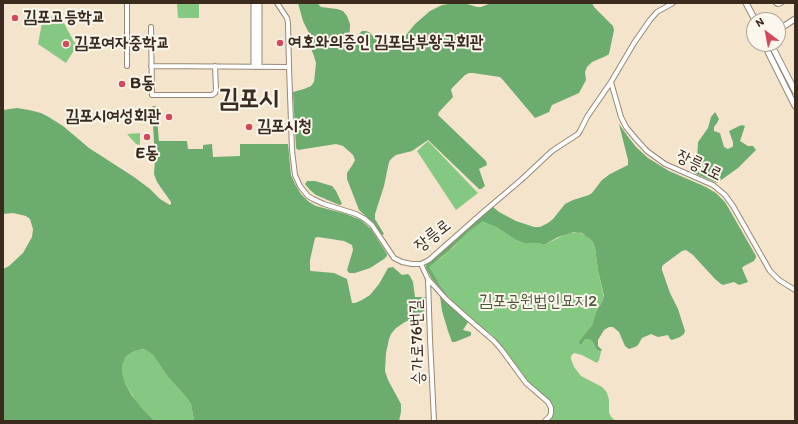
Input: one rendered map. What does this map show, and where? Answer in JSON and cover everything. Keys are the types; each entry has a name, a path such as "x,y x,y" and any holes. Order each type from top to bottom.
{"street":[{"path":"128,3 128,66"},
{"path":"254,3 257,66"},
{"path":"257,66 259,3"},
{"name":"장릉로","path":"277,3 287,18 288,23 293,159 295,175 300,186 308,196 313,199 356,214 365,219 374,229 391,254 397,260 407,264 421,264 429,260 552,151 578,134 634,43 650,20 657,12 673,3"},
{"path":"746,3 751,12"},
{"path":"776,3 781,3"},
{"path":"786,26 795,20"},
{"path":"151,27 152,95 212,95 216,90 216,66"},
{"path":"768,52 795,106"},
{"path":"775,52 795,91"},
{"path":"151,66 289,67"},
{"name":"장릉1로","path":"611,82 621,117 626,127 636,139 647,151 665,164 713,185 725,195 733,206 770,271 778,280 795,290"},
{"name":"승가로76번길","path":"421,264 428,279 434,421"},
{"path":"428,279 465,316 494,341 526,383 548,402 551,408 551,413 545,421"}],"green space":[{"path":"177,3 199,3 199,18 178,18"},
{"path":"298,3 318,3 321,7 343,11 350,24 350,41 355,45 358,35 362,31 369,32 377,40 388,41 402,37 406,35 415,24 430,11 442,5 455,3 464,3 481,7 491,3 592,3 594,7 613,26 614,30 609,54 592,62 587,67 585,72 586,80 579,93 552,105 549,112 535,118 500,77 473,73 465,75 452,88 451,90 453,97 438,115 486,161 487,165 479,169 485,186 479,189 428,140 412,151 396,155 389,162 384,186 375,214 375,219 384,234 382,235 372,222 359,210 347,179 347,173 355,160 353,155 343,146 336,144 298,150 296,148 293,92 311,86 314,82 316,63 308,41 310,35 303,21"},
{"path":"44,13 64,23 74,42 78,44 66,63 38,44"},
{"path":"153,106 156,107 159,141 187,141 188,149 203,149 203,145 212,144 213,157 240,156 240,144 288,144 291,175 301,194 309,202 316,206 346,214 361,220 371,229 387,254 384,259 370,268 355,273 349,273 347,270 353,250 352,245 344,241 318,237 315,238 310,260 310,270 334,273 347,279 352,303 362,300 370,295 379,284 388,268 393,267 402,275 408,274 410,276 413,282 415,297 426,297 427,304 421,314 396,328 389,339 386,353 385,371 388,380 401,404 399,421 194,421 191,404 187,398 168,377 153,355 142,349 135,351 125,358 122,365 122,372 125,383 132,396 155,421 3,421 3,269 9,266 23,253 32,237 33,229 30,219 26,216 13,213 3,214 3,110 17,108 41,113 47,116 63,126 89,148 134,177 160,199 170,205 171,202 157,182 154,174 155,160"},
{"path":"715,112 719,119 714,127 714,131 720,133 724,147 728,149 733,146 729,131 742,125 745,126 740,141 748,146 753,146 756,150 738,168 717,183 694,173 698,142 708,128 711,117"},
{"path":"619,124 636,147 648,158 669,171 706,187 716,193 725,202 756,256 754,261 742,268 748,282 739,285 734,282 723,285 715,279 693,255 686,250 682,251 663,265 662,270 670,293 678,309 685,331 684,334 672,340 668,335 658,337 651,334 642,338 638,345 629,349 625,346 619,332 613,327 609,327 604,330 598,340 598,346 602,350 600,352 589,339 585,339 582,344 579,343 592,325 596,312 604,296 593,242 582,233 574,232 558,237 544,245 539,243 524,243 483,221 468,232 449,251 429,267 452,301 432,279 426,268 426,264 493,207 516,221 534,227 540,227 553,219 565,204 592,193 602,180 628,165"},
{"path":"140,133 140,145 136,144 127,134"},
{"path":"428,141 478,193 456,210 417,151"},
{"path":"307,181 315,181 332,186 342,204 337,204 316,195 305,184"},
{"name":"김포공원법인묘지2","path":"482,221 485,221 516,240 524,243 539,243 544,245 564,235 578,232 587,236 593,242 604,298 596,312 592,325 580,340 582,344 585,339 589,339 592,341 597,350 601,352 597,363 582,355 574,353 571,356 571,359 574,367 581,376 605,390 609,400 609,413 616,421 548,421 553,413 553,406 550,401 526,380 492,335 470,318 452,301 433,275 429,266 454,247 464,235"},
{"path":"440,296 467,320 468,322 463,330 471,332 470,336 452,342 442,311"},
{"path":"139,349 146,350 153,355 168,377 187,398 191,404 194,421 155,421 136,402 125,383 121,369 125,358"}],"place":[{"name":"김포고등학교","path":"15,18"},
{"name":"여호와의증인 김포남부왕국회관","path":"280,43"},
{"name":"김포여자중학교","path":"66,44"},
{"name":"B동","path":"122,84"},
{"name":"김포시여성회관","path":"169,117"},
{"name":"김포시청","path":"249,127"},
{"name":"E동","path":"147,137"}],"district":[{"name":"김포시","path":"249,100"}]}
